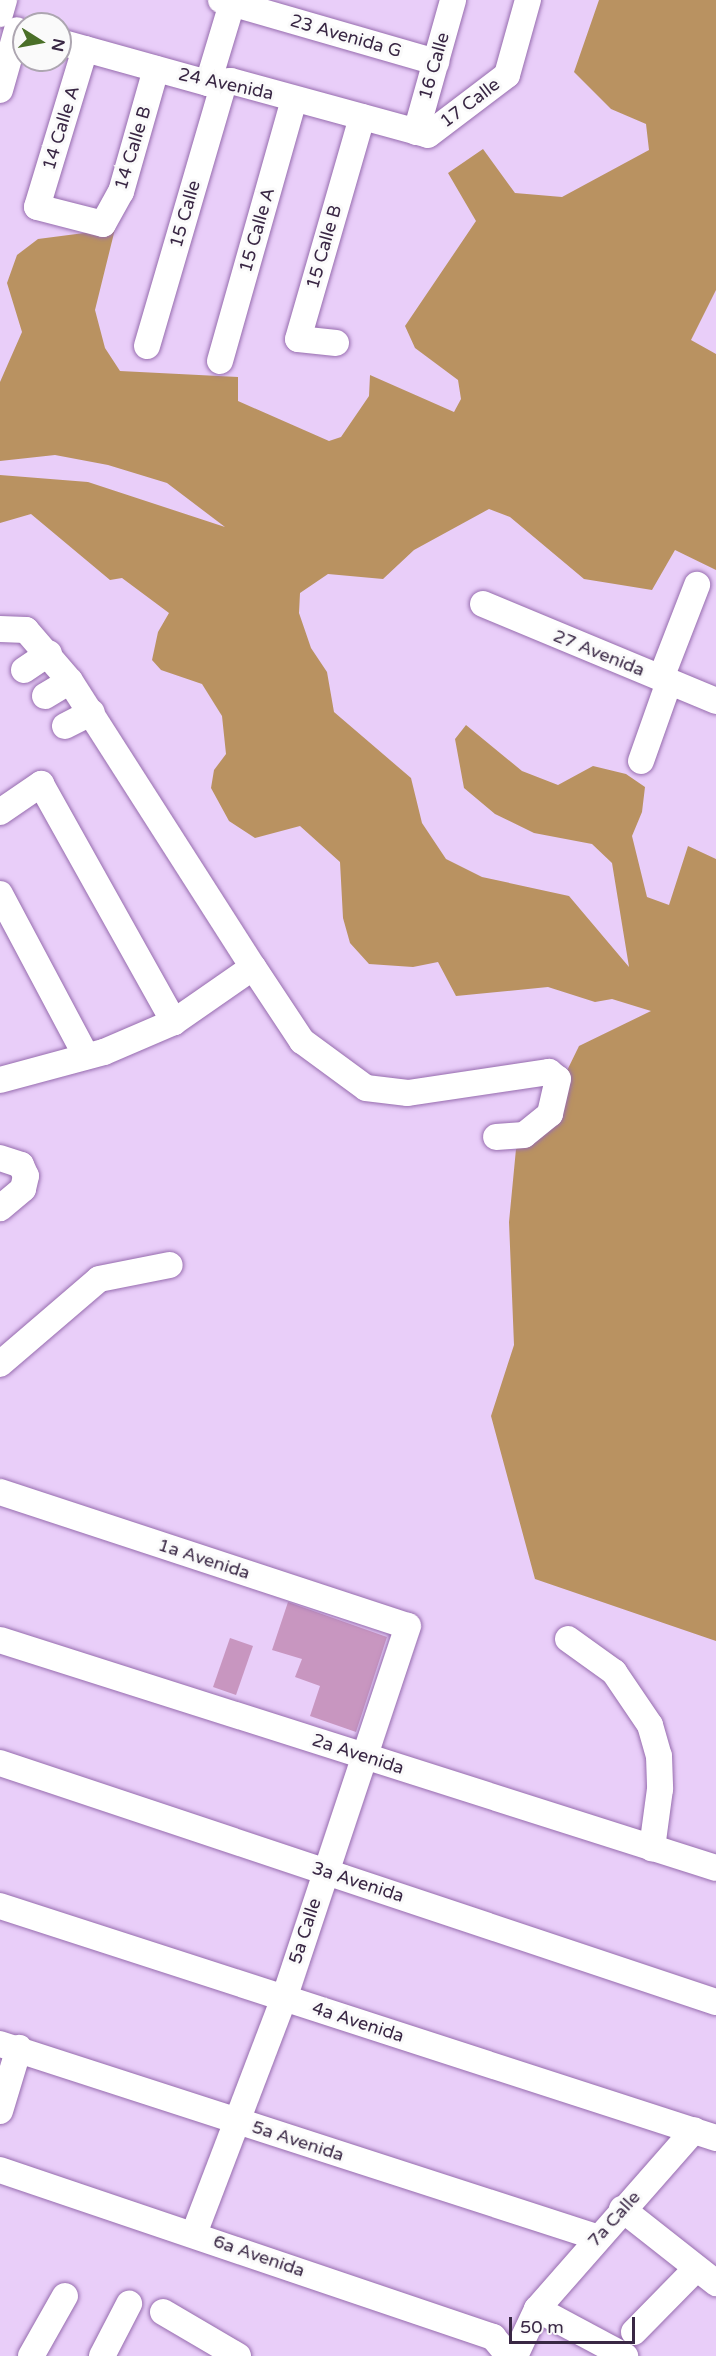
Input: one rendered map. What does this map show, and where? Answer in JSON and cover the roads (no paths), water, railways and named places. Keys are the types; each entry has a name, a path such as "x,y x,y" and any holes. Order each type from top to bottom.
{"street":[{"path":"0,90 10,25 4,0"},
{"name":"16 Calle","path":"422,133 436,62 453,0"},
{"name":"17 Calle","path":"422,133 507,75 528,0"},
{"name":"23 Avenida G","path":"229,1 436,62"},
{"name":"15 Calle","path":"147,345 216,82 229,1"},
{"name":"24 Avenida","path":"72,45 156,69 294,99 422,133"},
{"name":"14 Calle A","path":"85,49 37,207 103,224"},
{"name":"14 Calle B","path":"103,224 121,192 156,69"},
{"name":"15 Calle A","path":"220,361 294,99"},
{"name":"15 Calle B","path":"336,343 298,339 362,117"},
{"path":"641,761 697,585"},
{"name":"27 Avenida","path":"483,604 716,701"},
{"path":"0,630 26,630 50,653 92,712 302,1041 366,1088 408,1093 549,1072 558,1079 550,1114 524,1135 496,1137"},
{"path":"24,670 50,653"},
{"path":"45,696 70,681"},
{"path":"65,726 92,712"},
{"path":"0,812 41,784 174,1022"},
{"path":"0,894 85,1054"},
{"path":"0,1080 85,1054 104,1052 174,1022 253,967"},
{"path":"0,1158 21,1165 26,1176 23,1189 0,1208"},
{"path":"0,1364 99,1279 170,1265"},
{"name":"1a Avenida","path":"0,1492 408,1626"},
{"name":"5a Calle","path":"194,2234 284,1998 324,1870 366,1756 408,1626"},
{"path":"568,1639 614,1672 650,1725 659,1756 660,1789 652,1848"},
{"name":"2a Avenida","path":"0,1640 716,1868"},
{"name":"3a Avenida","path":"0,1763 716,2002"},
{"name":"4a Avenida","path":"0,1906 705,2134"},
{"path":"0,2111 10,2046"},
{"name":"5a Avenida","path":"10,2046 596,2237"},
{"name":"7a Calle","path":"501,2347 537,2309 622,2209 705,2134"},
{"name":"6a Avenida","path":"0,2170 194,2234 501,2347"},
{"path":"622,2209 705,2276 634,2332"},
{"path":"31,2356 65,2296"},
{"path":"102,2356 129,2304"},
{"path":"537,2309 625,2356"},
{"name":"7a Calle","path":"515,2356 537,2309"},
{"path":"163,2312 238,2356"}]}
